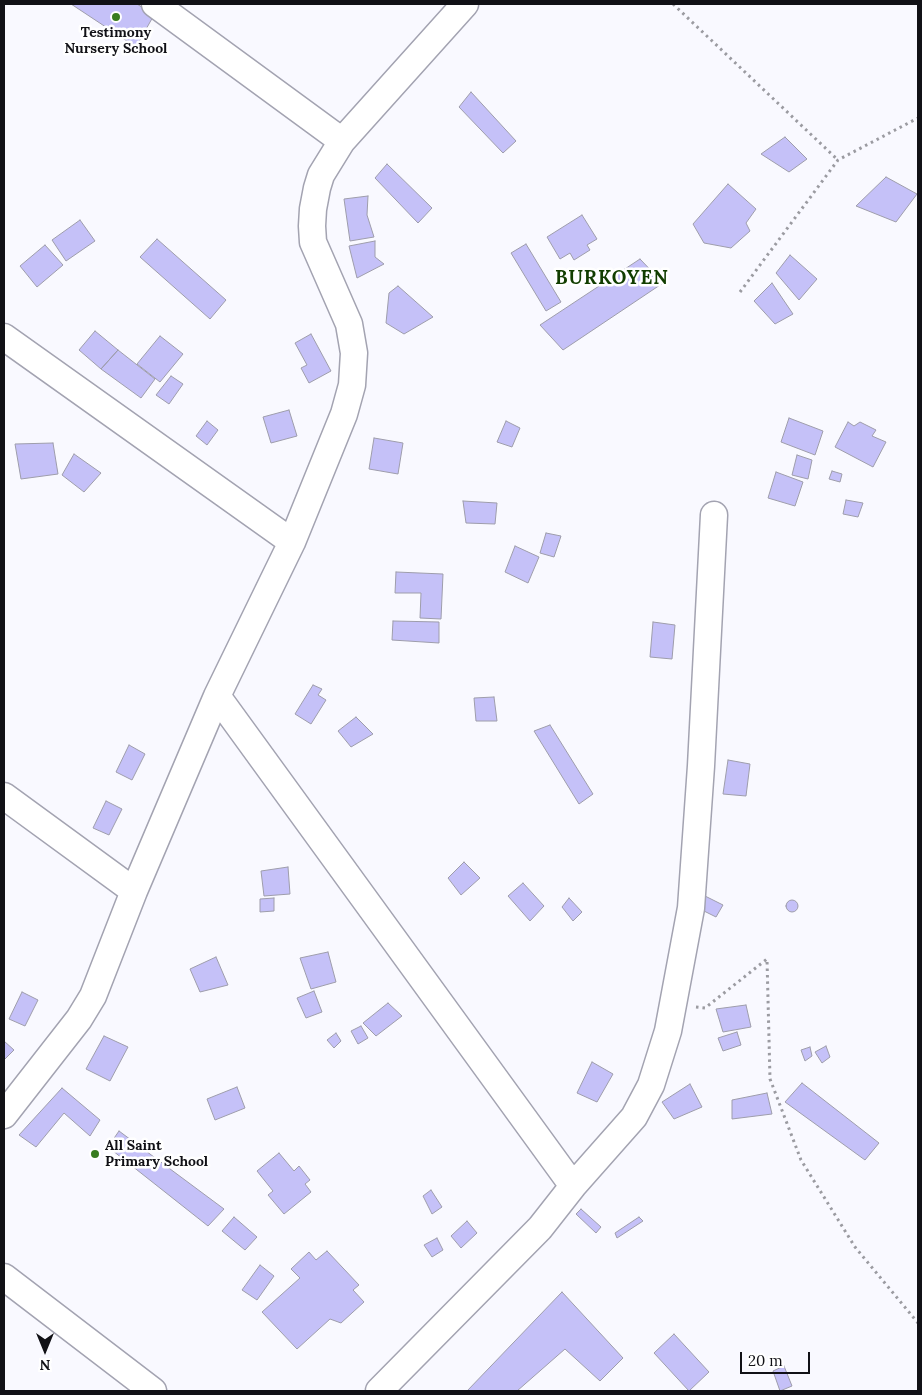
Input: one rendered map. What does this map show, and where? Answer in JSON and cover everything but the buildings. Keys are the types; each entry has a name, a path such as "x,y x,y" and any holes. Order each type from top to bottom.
{"street":[{"path":"155,4 342,141"},
{"path":"4,1115 79,1019 93,996 134,892 217,696 292,542 344,414 352,385 354,353 349,324 313,242 313,209 321,175 342,141 465,4"},
{"path":"4,337 292,542"},
{"path":"379,1391 523,1246 634,1117 651,1084 668,1031 691,908 714,515"},
{"path":"217,696 573,1186"},
{"path":"4,796 134,892"},
{"path":"4,1277 153,1391"}],"path":[{"path":"673,4 838,160"},
{"path":"740,292 838,160 918,118"},
{"path":"673,1007 706,1008 767,958 770,1079 801,1160 855,1247 918,1323"}],"place":[{"name":"Testimony Nursery School","path":"116,17"},
{"name":"All Saint Primary School","path":"95,1154"}],"district":[{"name":"BURKOYEN","path":"612,279"}]}
